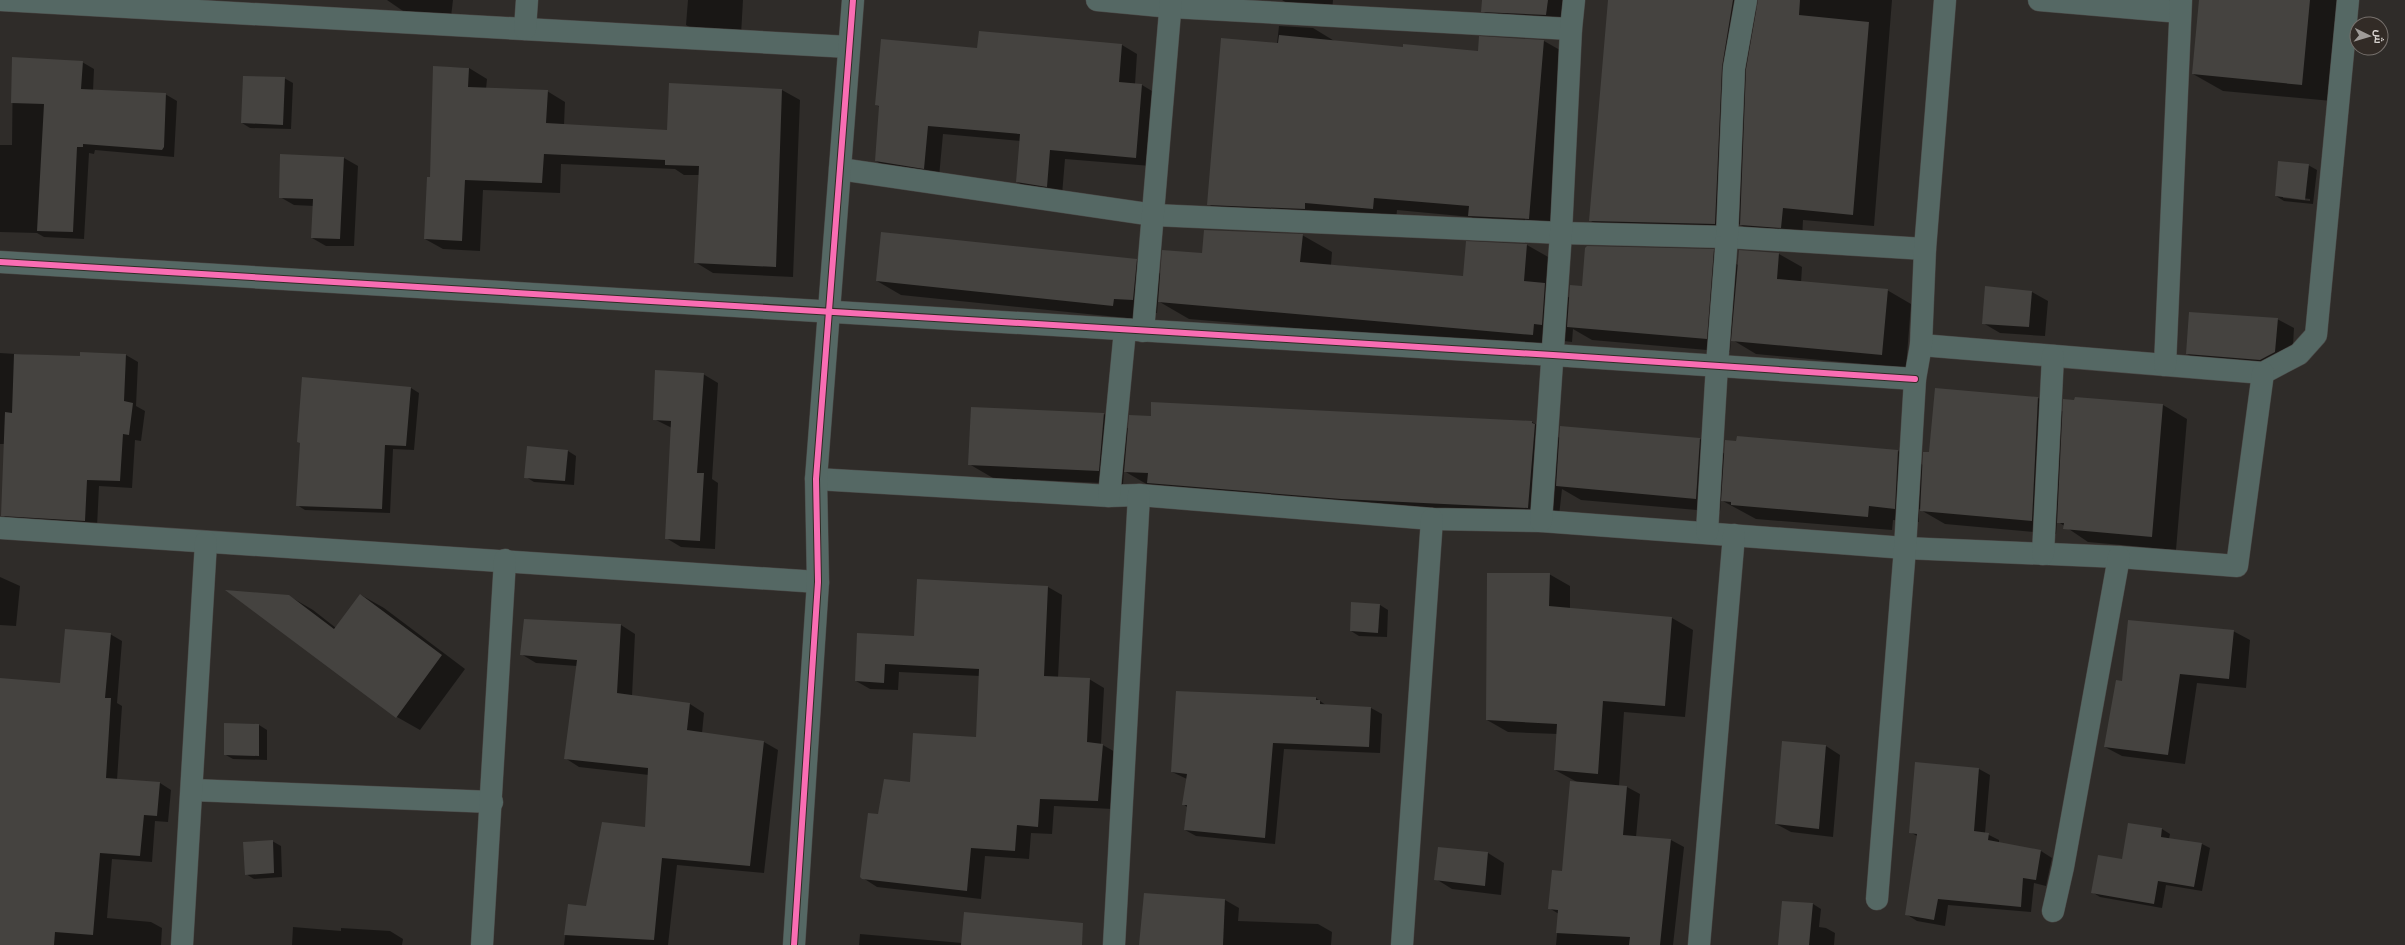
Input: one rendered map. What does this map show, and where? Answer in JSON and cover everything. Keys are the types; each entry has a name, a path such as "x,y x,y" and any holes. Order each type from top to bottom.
{"street":[{"path":"0,0 242,7 525,29 849,47"},
{"path":"525,29 527,0"},
{"path":"794,945 818,582 816,479 853,0"},
{"path":"1097,0 1571,29"},
{"path":"1541,521 1561,233 1571,29 1574,0"},
{"path":"1707,532 1717,365 1727,237 1734,68 1746,0"},
{"path":"1877,899 1905,548 1915,379 1922,345 1925,249 1945,0"},
{"path":"2039,0 2180,6 2165,365"},
{"path":"1922,345 2263,373 2298,354 2316,335 2348,0"},
{"path":"1109,496 1134,331 1154,215 1171,4"},
{"path":"840,169 1154,215 1561,233 1727,237 1925,249"},
{"path":"0,262 1717,365 1915,379"},
{"path":"2043,554 2053,356"},
{"path":"816,479 1109,496 1139,495 1432,519 1541,521 1707,532 1905,548 2118,557 2237,566 2263,373"},
{"path":"1114,945 1139,495"},
{"path":"1402,945 1432,519"},
{"path":"0,528 505,560 818,582"},
{"path":"1699,945 1734,535"},
{"path":"182,945 206,542"},
{"path":"2053,911 2064,866 2118,557"},
{"path":"482,945 492,802 505,560"},
{"path":"192,790 492,802"}],"building":[{"path":"1482,0 1548,0 1546,15 1481,12"},
{"path":"1608,0 1733,0 1722,67 1715,224 1589,221"},
{"path":"1758,0 1800,0 1799,15 1869,22 1853,215 1783,208 1781,228 1740,225 1746,69"},
{"path":"2199,0 2310,0 2302,85 2192,74"},
{"path":"979,31 1122,44 1119,82 1142,84 1136,158 1050,150 1047,187 1016,182 1020,134 928,126 924,169 875,161 879,106 875,105 881,39 977,48"},
{"path":"1279,35 1403,47 1403,44 1478,51 1479,36 1544,40 1529,219 1468,216 1469,206 1374,198 1373,209 1305,203 1305,209 1207,205 1221,38 1278,43"},
{"path":"12,57 83,61 81,89 166,93 164,147 162,150 83,144 83,147 77,147 73,232 37,231 44,104 11,103"},
{"path":"433,66 469,68 468,87 548,90 546,123 667,130 669,83 782,89 776,267 694,263 699,166 665,165 665,160 544,154 542,183 465,180 462,241 424,239 427,177 430,177"},
{"path":"243,76 285,77 283,125 241,123"},
{"path":"280,154 344,157 340,239 311,238 313,199 279,198"},
{"path":"2278,161 2309,164 2305,200 2275,196"},
{"path":"1204,230 1303,234 1300,262 1463,276 1466,241 1527,244 1524,281 1545,283 1542,325 1534,324 1533,335 1158,302 1162,250 1202,253"},
{"path":"881,232 1137,259 1133,300 1114,299 1113,306 876,281"},
{"path":"1587,246 1714,249 1707,339 1567,327 1570,285 1582,286 1585,248"},
{"path":"1739,250 1779,253 1777,279 1888,289 1882,355 1731,341"},
{"path":"1985,286 2032,291 2029,327 1982,324"},
{"path":"2189,312 2278,318 2275,352 2260,360 2186,354"},
{"path":"80,352 126,354 124,401 133,403 129,435 123,434 120,481 87,480 85,521 1,516 5,412 12,413 14,354 80,356"},
{"path":"655,370 704,373 697,473 704,473 700,541 665,539 671,421 653,420"},
{"path":"302,377 411,387 406,446 385,445 382,509 296,506 300,443 297,442"},
{"path":"1935,388 2038,397 2032,521 1920,511 1923,452 1929,452"},
{"path":"2075,397 2163,404 2152,537 2063,529 2064,523 2057,523 2063,399 2074,400"},
{"path":"1151,402 1532,421 1532,423 1535,424 1528,508 1341,499 1147,483 1148,473 1124,472 1129,415 1151,416"},
{"path":"971,407 1104,413 1099,471 968,465"},
{"path":"1560,426 1700,438 1696,499 1556,486"},
{"path":"1737,436 1898,450 1895,509 1869,506 1868,517 1731,505 1731,502 1721,501 1725,440 1736,441"},
{"path":"527,446 568,450 565,481 524,478"},
{"path":"1487,573 1550,573 1549,606 1672,617 1665,706 1603,701 1598,774 1554,770 1557,724 1486,720"},
{"path":"917,579 1048,586 1044,676 1090,678 1087,742 1103,744 1098,801 1040,799 1038,827 1017,825 1015,851 971,848 967,891 862,879 860,877 868,813 878,814 884,779 910,782 913,733 976,737 979,669 885,664 884,683 855,681 857,633 914,636"},
{"path":"225,590 289,595 334,629 360,594 442,655 396,718"},
{"path":"1351,602 1380,604 1378,633 1350,631"},
{"path":"524,619 621,624 617,693 690,703 687,730 764,741 750,866 662,858 654,940 564,935 568,904 586,906 602,822 645,827 648,768 564,759 577,660 520,655"},
{"path":"2128,620 2234,630 2229,679 2180,674 2168,755 2104,747 2116,680 2122,681"},
{"path":"65,629 111,633 105,698 111,698 106,778 160,782 157,816 144,815 140,856 100,853 93,935 55,932 54,945 0,945 0,678 60,683"},
{"path":"1176,691 1316,697 1316,700 1320,700 1320,704 1371,707 1369,747 1273,743 1265,838 1184,830 1187,805 1182,805 1187,774 1171,772"},
{"path":"224,723 259,724 259,756 224,755"},
{"path":"1782,741 1826,745 1819,829 1775,824"},
{"path":"1915,762 1979,768 1974,831 1989,833 1988,840 2041,850 2036,880 2023,878 2021,907 1938,899 1934,920 1905,915 1917,834 1909,833"},
{"path":"1570,781 1627,786 1623,835 1671,839 1660,945 1629,945 1630,937 1556,933 1558,910 1548,909 1552,870 1562,871"},
{"path":"2128,823 2162,828 2161,837 2202,843 2194,887 2158,881 2154,904 2091,893 2098,855 2122,859"},
{"path":"273,840 274,873 245,875 243,842"},
{"path":"1438,847 1488,852 1485,886 1434,880"},
{"path":"1144,893 1225,899 1223,945 1139,945"},
{"path":"1782,901 1813,903 1809,945 1778,945"},
{"path":"964,912 1083,923 1082,945 961,945"}],"cycle path":[{"path":"794,945 818,582 816,479 853,0"},
{"path":"0,262 1553,355 1915,379"}]}
